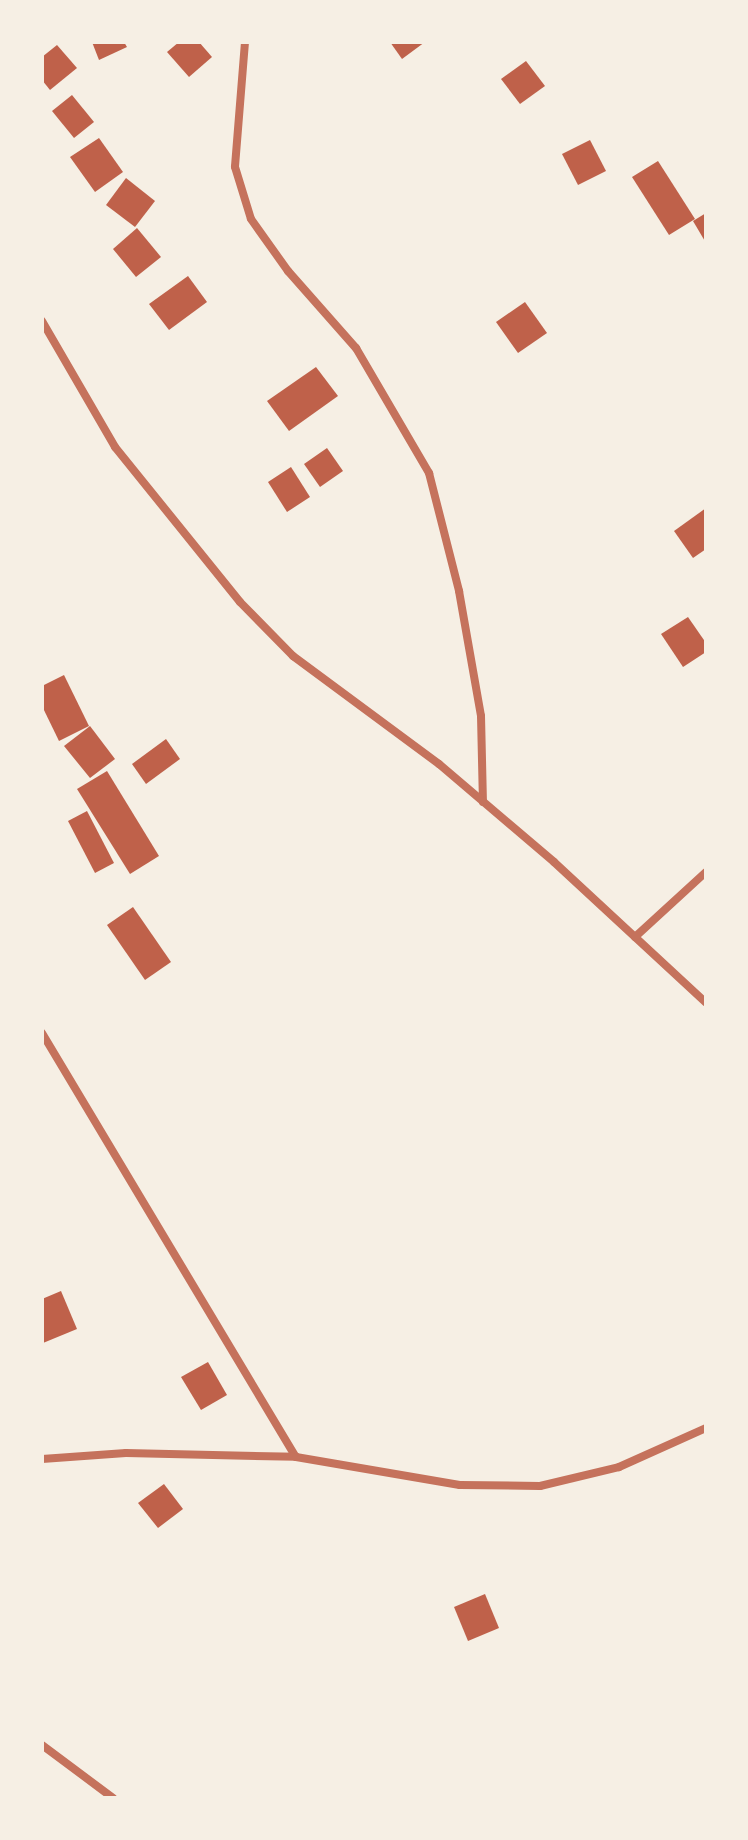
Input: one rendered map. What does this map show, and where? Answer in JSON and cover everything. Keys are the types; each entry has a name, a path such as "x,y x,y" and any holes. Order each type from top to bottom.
{"street":[{"path":"245,42 235,167 251,219 288,271 356,348 429,473 459,591 481,716 483,802"},
{"path":"42,321 115,447 240,602 293,656 483,802 706,1003"},
{"path":"635,937 706,872"},
{"path":"42,1033 296,1457"},
{"path":"42,1459 126,1453 296,1457 460,1485 540,1486 619,1467 706,1428"},
{"path":"42,1745 113,1798"}],"building":[{"path":"92,42 124,42 127,47 99,60"},
{"path":"179,42 199,42 212,57 189,77 167,52"},
{"path":"390,42 425,42 402,59"},
{"path":"57,45 77,68 50,90 42,80 42,57"},
{"path":"526,61 545,86 520,104 501,79"},
{"path":"72,95 94,122 74,138 52,111"},
{"path":"99,138 123,172 95,192 70,157"},
{"path":"590,140 606,171 578,185 562,154"},
{"path":"658,161 695,219 669,235 632,177"},
{"path":"126,178 155,201 135,227 106,205"},
{"path":"706,213 706,243 693,221"},
{"path":"137,228 161,257 136,277 113,249"},
{"path":"188,276 207,302 169,330 149,304"},
{"path":"525,302 547,333 518,353 496,322"},
{"path":"316,367 338,396 289,431 267,401"},
{"path":"327,448 343,471 320,487 304,464"},
{"path":"291,467 310,497 287,512 268,482"},
{"path":"706,508 706,549 693,558 674,531"},
{"path":"688,617 706,643 706,652 683,667 661,634"},
{"path":"64,675 89,726 59,741 42,706 42,686"},
{"path":"90,726 115,759 90,778 64,746"},
{"path":"166,739 180,759 146,784 132,764"},
{"path":"107,771 159,856 130,874 77,789"},
{"path":"87,811 114,863 95,873 68,821"},
{"path":"133,907 171,962 145,980 107,925"},
{"path":"61,1291 77,1329 43,1343 42,1299"},
{"path":"208,1362 227,1395 201,1410 181,1377"},
{"path":"164,1484 183,1509 158,1528 138,1503"},
{"path":"485,1594 499,1628 468,1641 454,1607"}]}
